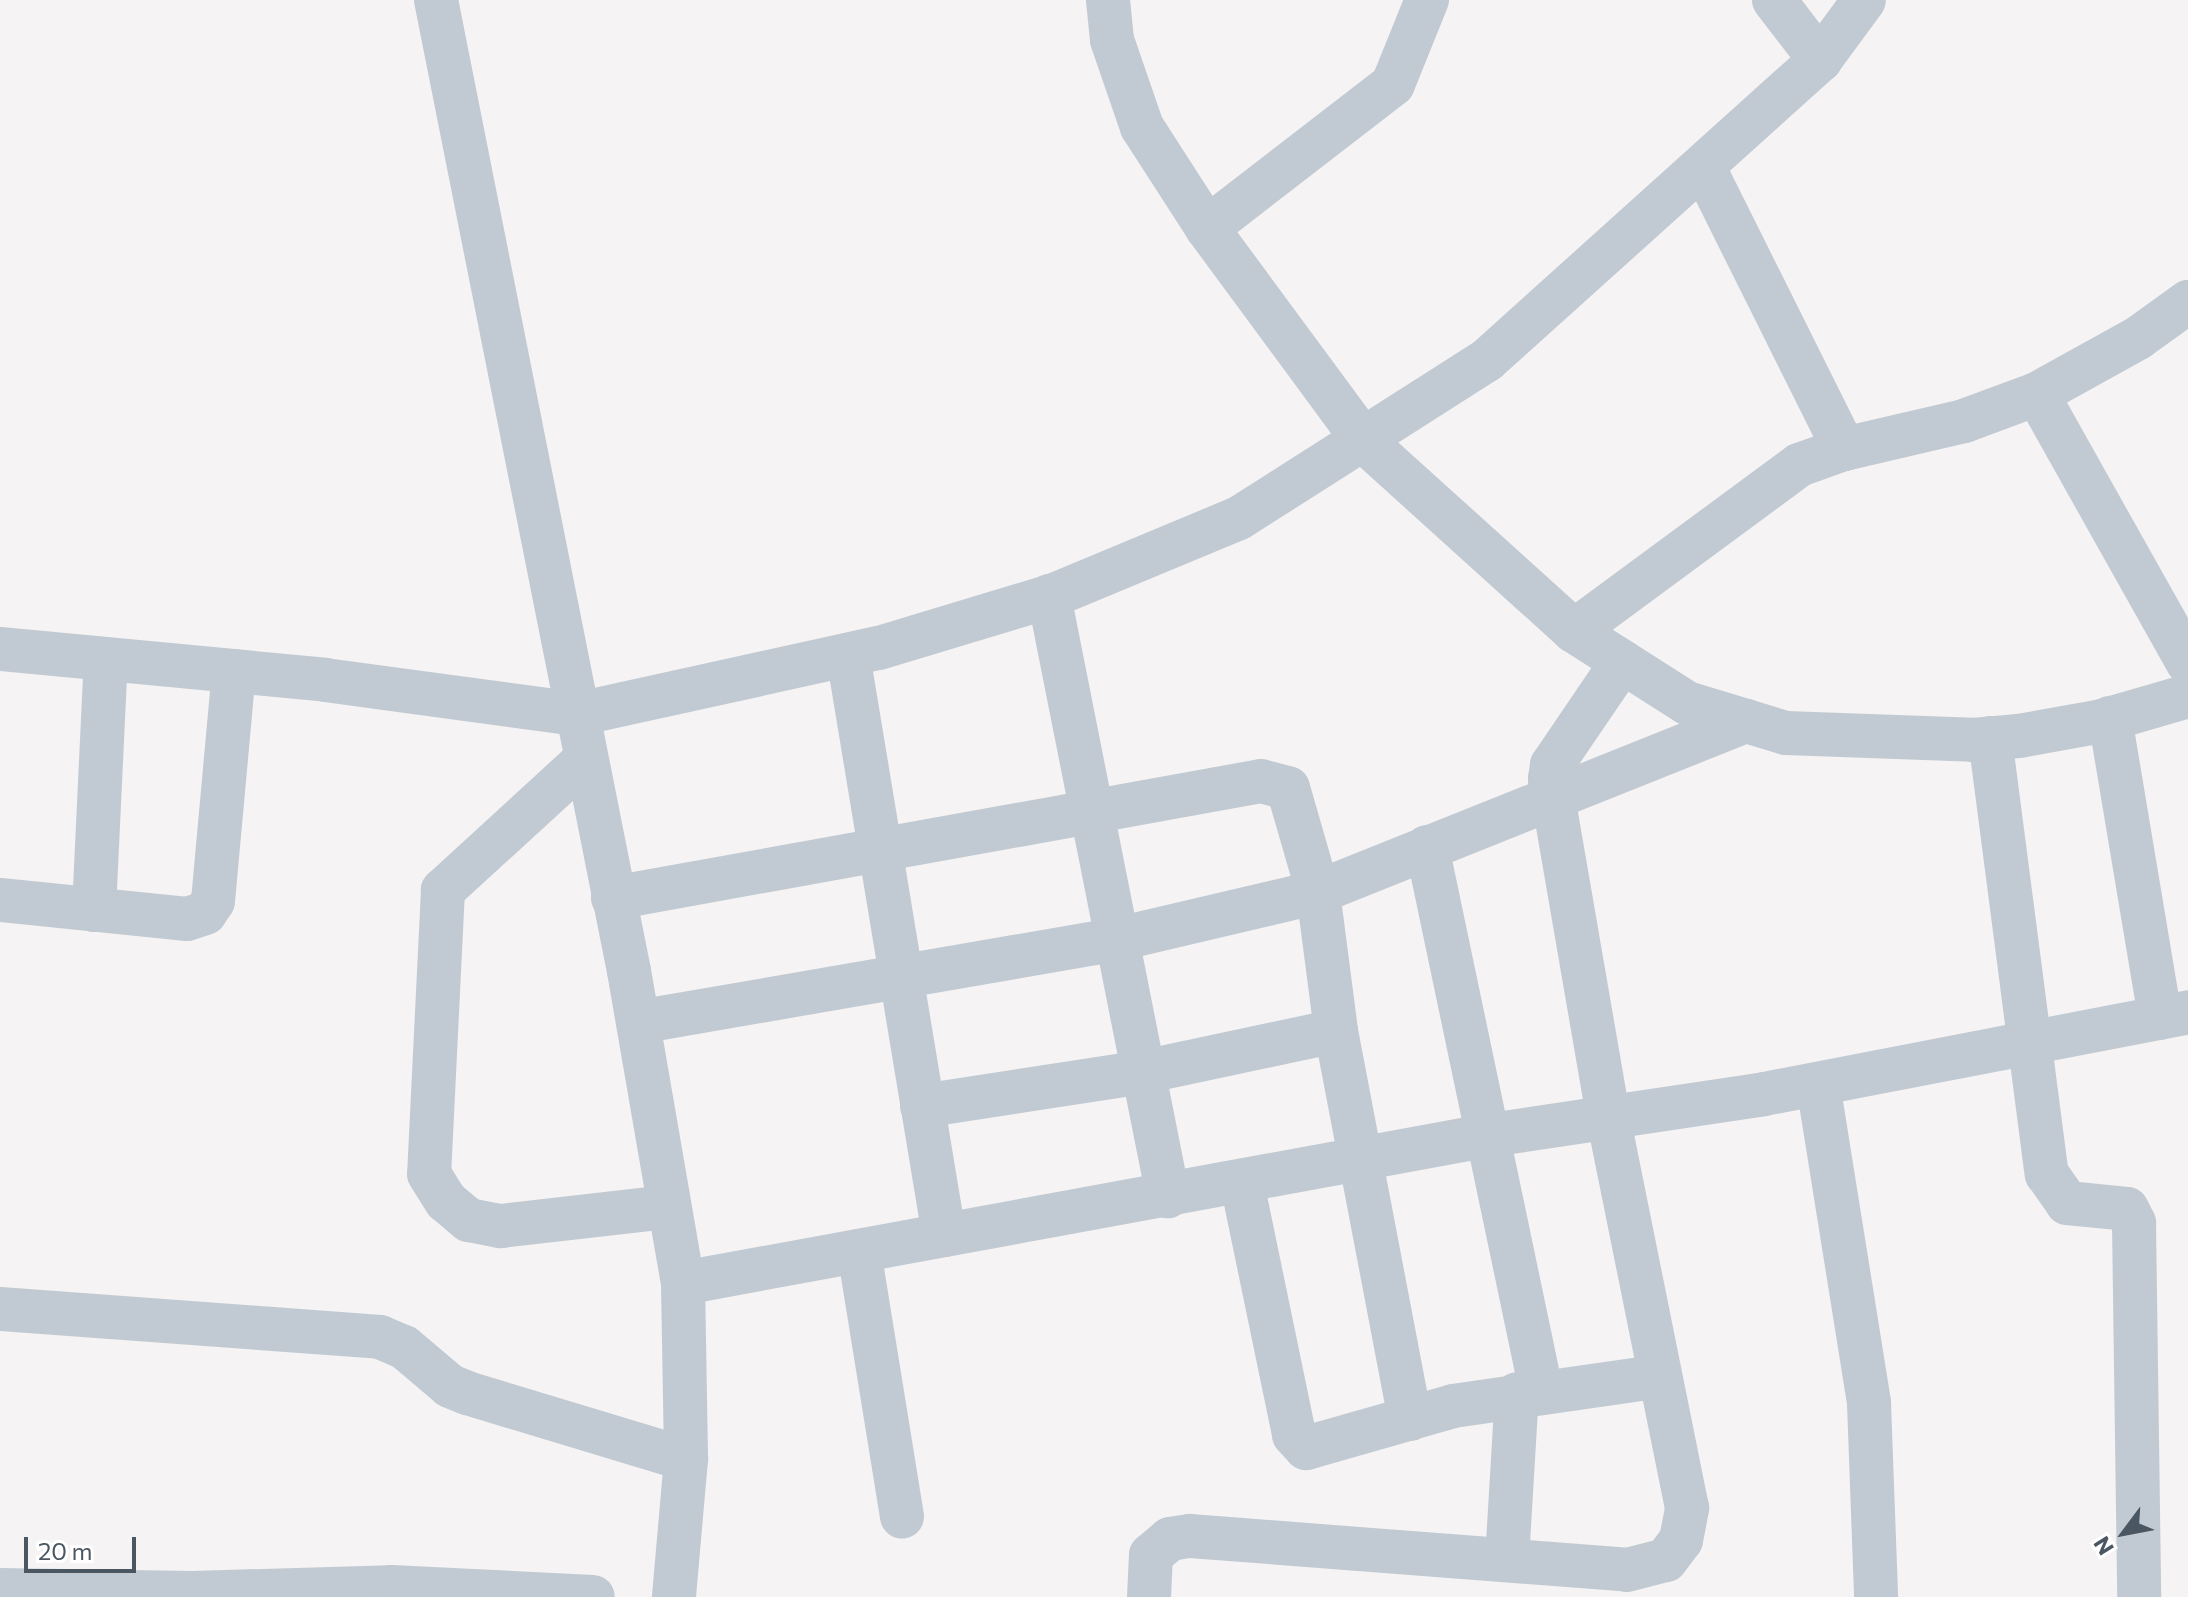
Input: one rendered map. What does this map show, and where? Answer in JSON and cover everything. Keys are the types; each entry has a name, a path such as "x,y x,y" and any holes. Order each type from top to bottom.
{"street":[{"path":"436,0 638,1022 683,1283 686,1459 674,1597"},
{"path":"1108,0 1112,40 1142,127 1207,228 1365,442 1574,631 1622,662 1687,703 1786,733 1990,738 2110,718 2188,696"},
{"path":"1207,228 1393,84 1427,0"},
{"path":"1774,0 1820,60"},
{"path":"0,649 234,671 578,714 848,655 1049,596 1239,518 1365,442 1487,360 1704,168 1820,60 1864,0"},
{"path":"1704,168 1844,449"},
{"path":"1574,631 1799,465 1844,449 1964,421 2037,394 2138,338 2188,302"},
{"path":"2037,394 2188,663"},
{"path":"1049,596 1168,1196"},
{"path":"848,655 944,1235"},
{"path":"94,910 106,659"},
{"path":"1149,1597 1151,1555 1170,1539 1190,1536 1627,1570 1666,1560 1681,1540 1687,1508 1609,1121 1551,798 1552,765 1622,662"},
{"path":"0,900 196,919 213,901 234,671"},
{"path":"683,1283 1242,1183 1484,1136 1609,1121 1818,1084 2174,1015 2110,718"},
{"path":"638,1022 1118,939 1318,892 1746,721"},
{"path":"1990,738 2026,1044 2052,1184 2067,1203 2127,1209 2134,1223 2139,1597"},
{"path":"585,760 443,890 429,1174 446,1201 469,1220 501,1226 668,1207"},
{"path":"613,898 880,848 1092,815 1261,781 1282,785 1293,795 1318,892 1336,1031 1410,1419"},
{"path":"1427,847 1484,1136 1529,1392 1507,1560"},
{"path":"922,1106 1143,1072 1336,1031"},
{"path":"1818,1084 1869,1403 1876,1597"},
{"path":"1242,1183 1299,1444 1317,1448 1410,1419 1529,1392 1660,1376"},
{"path":"859,1251 902,1517"},
{"path":"0,1309 380,1337 404,1347 450,1386 467,1393 686,1459"},
{"path":"0,1590 193,1593 391,1587 593,1597"}]}
